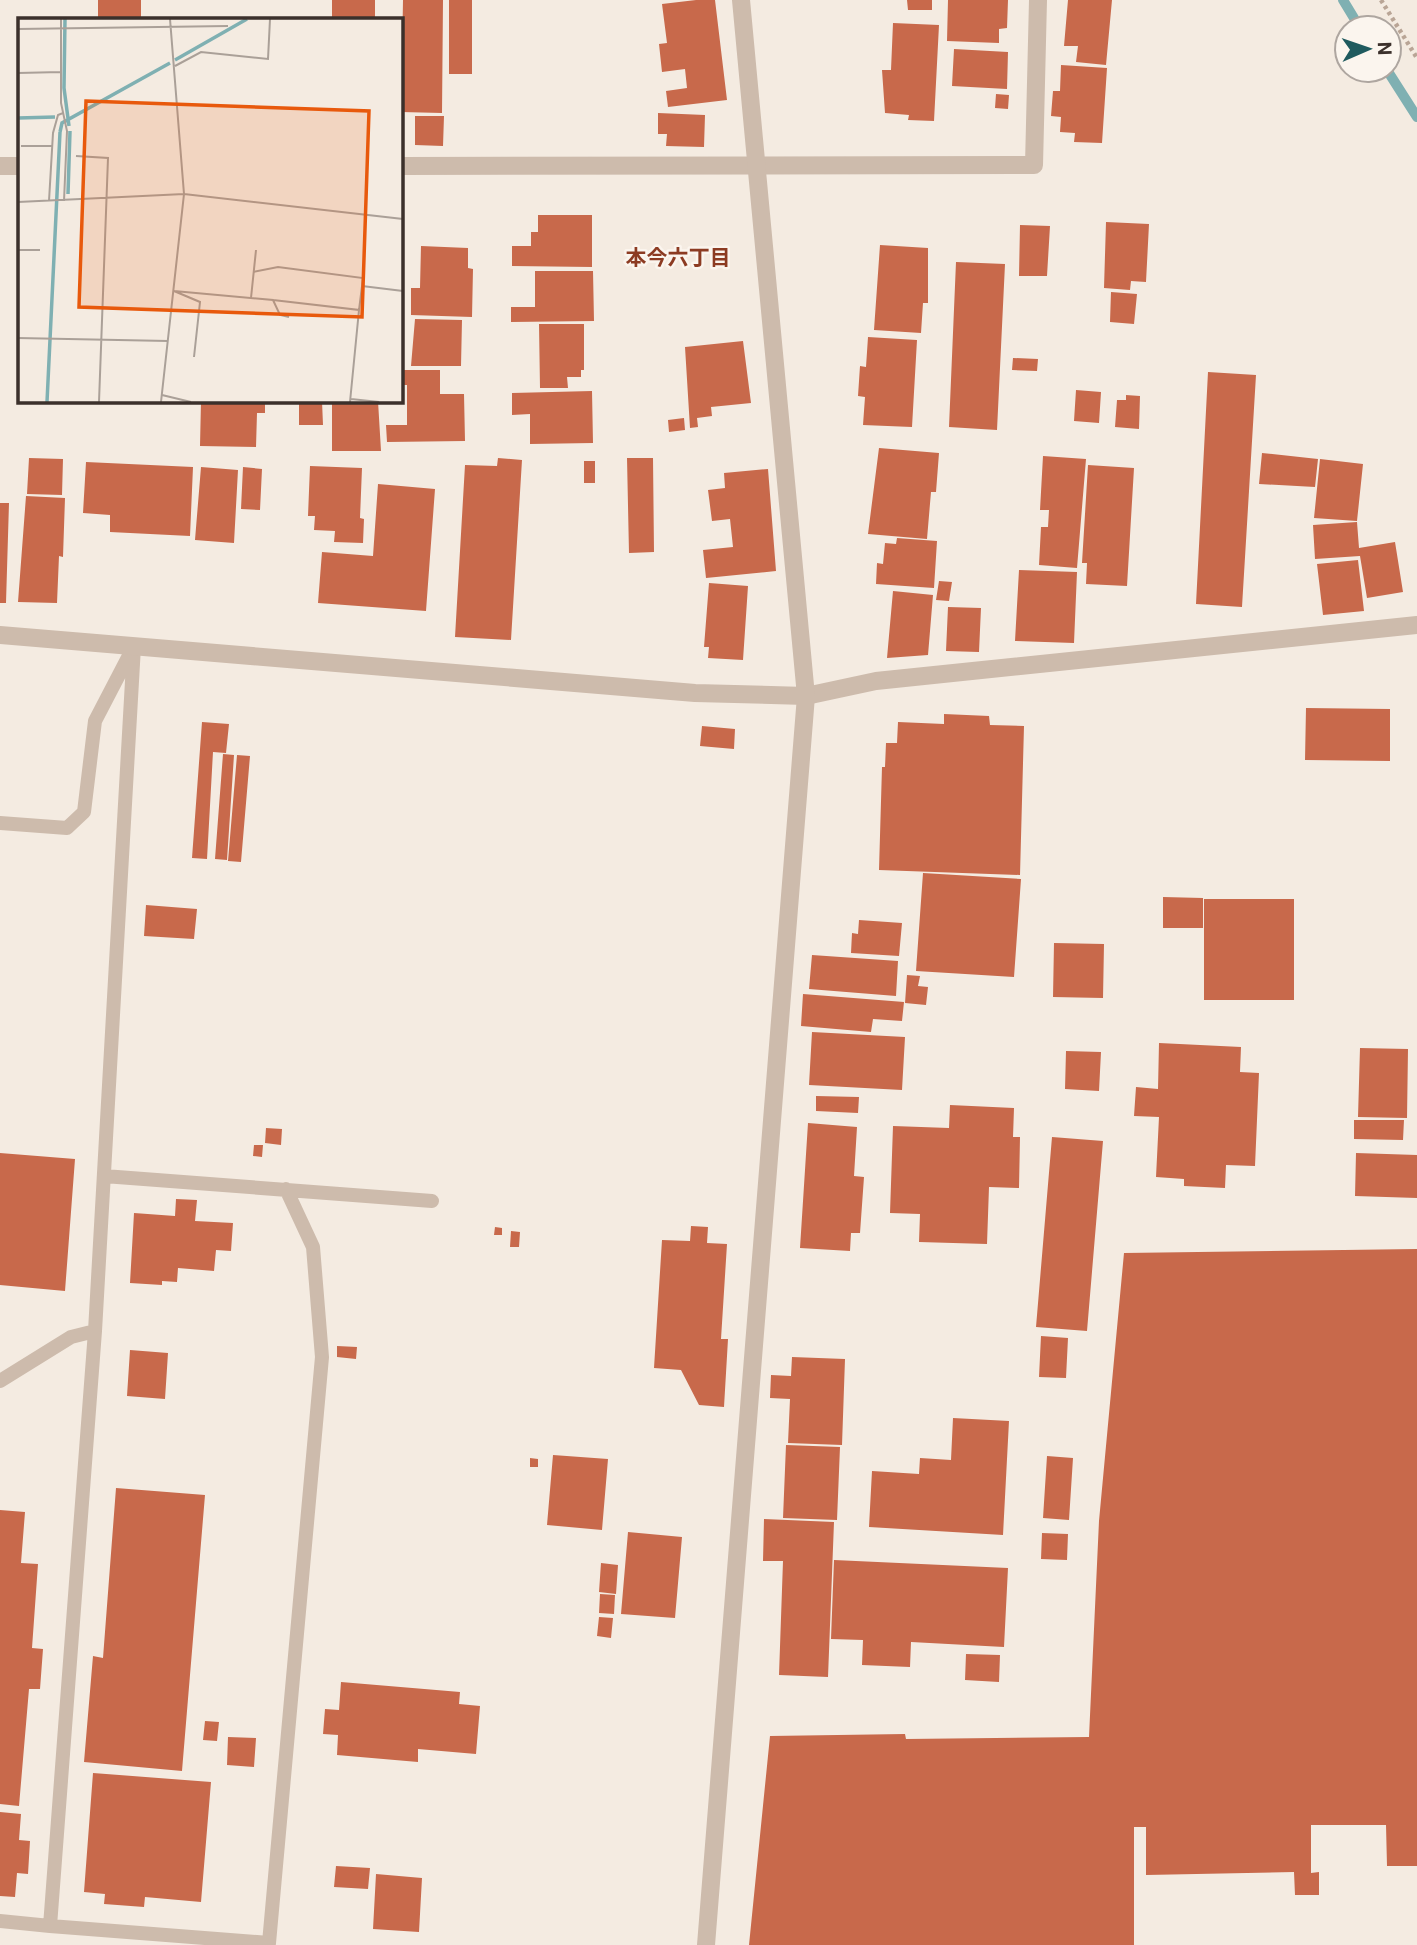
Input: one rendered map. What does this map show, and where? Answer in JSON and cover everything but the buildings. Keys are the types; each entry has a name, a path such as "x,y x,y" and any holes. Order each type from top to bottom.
{"street":[{"path":"706,1945 806,696 759,167 741,0"},
{"path":"402,166 1034,165 1038,0"},
{"path":"0,166 18,166"},
{"path":"0,635 695,693 806,696 876,681 1417,625"}],"lane":[{"path":"0,822 67,828 84,812 95,721 134,646"},
{"path":"50,1926 95,1331 134,646"},
{"path":"104,1175 432,1201"},
{"path":"0,1921 211,1942 269,1943 322,1357 313,1247 286,1189"},
{"path":"0,1381 71,1337 95,1331"}],"path":[{"path":"1381,0 1417,58"}],"waterway":[{"path":"1343,0 1352,14"},
{"path":"1396,84 1417,117"}],"district":[{"name":"本今六丁目","path":"678,258"}]}
